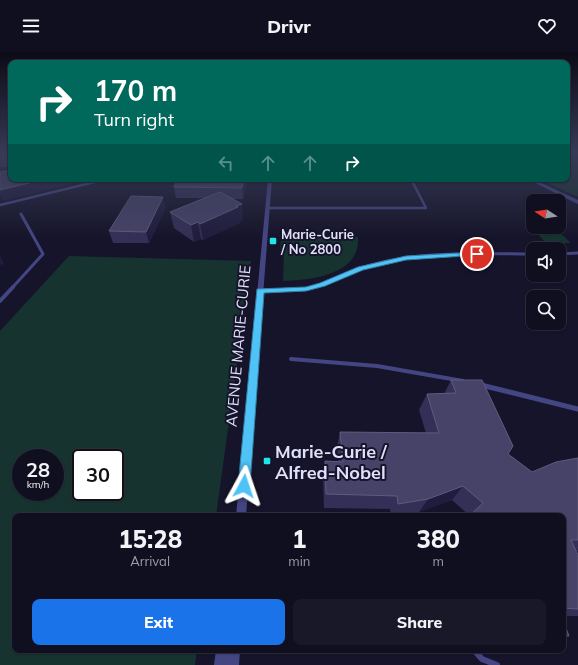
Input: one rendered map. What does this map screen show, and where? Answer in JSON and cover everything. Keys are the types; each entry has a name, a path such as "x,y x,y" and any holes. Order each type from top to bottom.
{"street":[{"name":"AVENUE MARIE-CURIE","path":"241,513 270,182"},
{"path":"535,182 578,202"},
{"path":"221,665 223,653"},
{"path":"232,665 233,653"}],"lane":[{"path":"0,205 95,182"},
{"path":"268,208 426,208 413,182"},
{"path":"0,301 44,254 21,214"},
{"path":"566,254 578,253"},
{"path":"260,291 306,289 322,285 361,268 406,258 462,254 526,254"},
{"path":"291,359 355,363 408,370 470,383"},
{"path":"478,384 578,409"},
{"path":"477,653 482,659 497,665"}],"green space":[{"path":"578,181 578,197 545,182"},
{"path":"538,234 561,234 571,243 566,242 545,242"},
{"path":"288,235 358,237 357,250 351,260 343,267 332,273 320,277 283,281 284,250 280,250 281,239"},
{"path":"69,256 251,261 216,513 12,513 12,653 197,653 195,665 0,665 0,331"}],"building":[{"path":"0,181 33,182 0,190"},
{"path":"176,182 243,182 242,188 174,187"},
{"path":"220,192 242,204 200,224 198,222 191,225 170,212"},
{"path":"131,196 163,197 146,232 109,231"},
{"path":"451,380 482,380 513,446 508,454 532,472 556,462 578,458 578,540 571,540 578,555 578,609 566,608 566,513 472,513 483,503 463,486 428,499 398,504 397,496 326,494 325,461 343,462 340,432 439,433 427,394 456,393"},
{"path":"566,628 569,636 566,636"}],"place":[{"name":"Marie-Curie / No 2800","path":"273,241"},
{"name":"Marie-Curie / Alfred-Nobel","path":"267,461"}],"route":[{"path":"244,486 260,291 306,289 322,285 361,268 406,258 477,254"}]}
